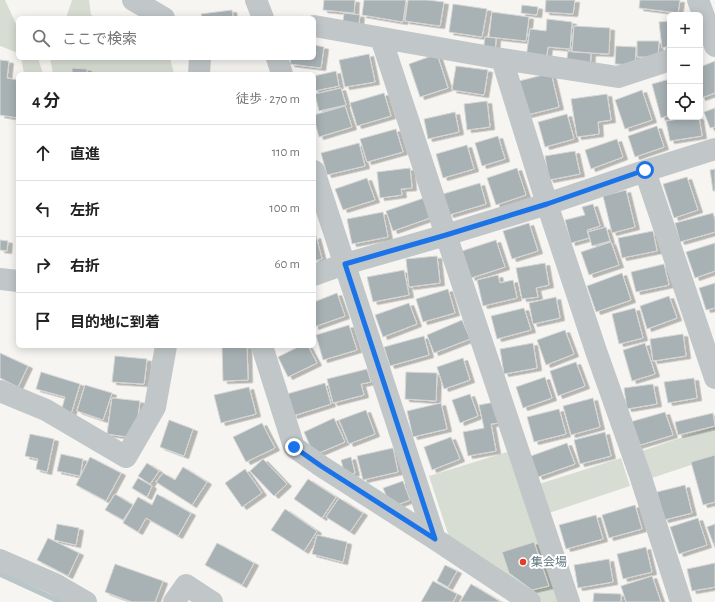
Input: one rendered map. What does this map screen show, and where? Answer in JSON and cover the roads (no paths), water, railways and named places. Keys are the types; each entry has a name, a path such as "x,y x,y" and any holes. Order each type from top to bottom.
{"street":[{"path":"133,0 161,16"},
{"path":"698,0 715,46 703,50"},
{"path":"316,26 502,59 618,77 667,61"},
{"path":"381,38 569,602"},
{"path":"502,59 547,204 596,351 640,474 681,602"},
{"path":"199,72 200,60"},
{"path":"277,60 281,72"},
{"path":"316,274 345,264 547,204 645,170 715,149"},
{"path":"645,170 715,378"},
{"path":"316,177 435,539"},
{"path":"0,279 16,281"},
{"path":"0,391 46,410 126,457 155,407 166,348"},
{"path":"263,348 294,447 530,602"},
{"path":"0,560 55,584 86,602"},
{"path":"174,602 186,585 212,602"}],"waterway":[{"path":"0,574 61,602"}],"place":[{"name":"集会場","path":"523,562"}]}
